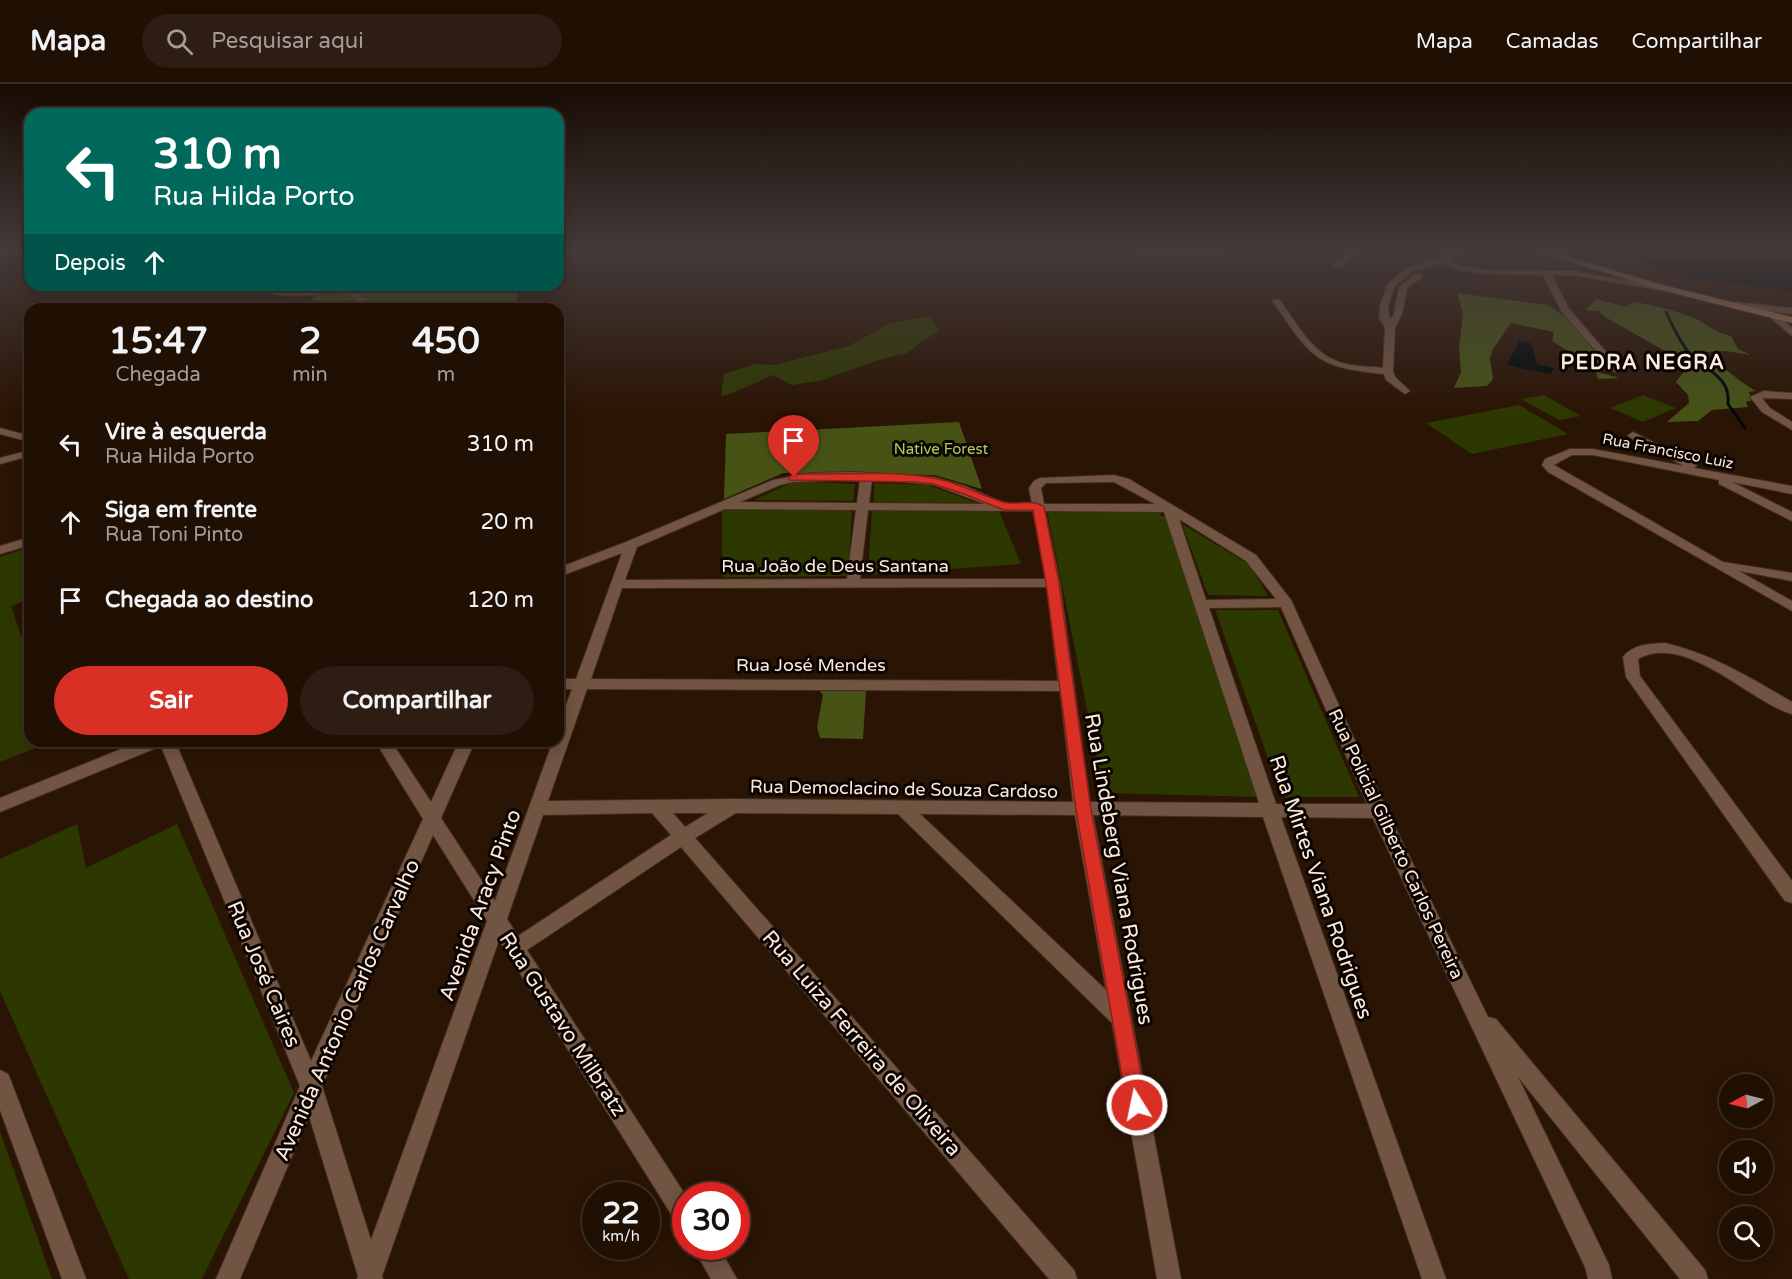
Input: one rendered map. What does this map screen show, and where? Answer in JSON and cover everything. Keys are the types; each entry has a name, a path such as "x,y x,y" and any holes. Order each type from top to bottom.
{"main road":[{"path":"1731,304 1792,320"}],"street":[{"path":"1278,304 1317,353 1328,361 1388,372"},
{"path":"1385,304 1384,317 1390,328"},
{"path":"1399,304 1398,314 1390,328 1388,372 1390,378 1405,391"},
{"path":"1562,304 1616,369"},
{"path":"1736,305 1792,311"},
{"path":"1773,315 1792,333"},
{"path":"1792,396 1764,394 1755,397 1766,410 1792,427"},
{"path":"0,431 24,437"},
{"path":"1633,435 1792,517"},
{"name":"Rua Francisco Luiz","path":"1714,563 1552,470 1548,465 1549,461 1570,452 1582,451 1792,490"},
{"path":"0,461 24,455"},
{"path":"564,571 794,477 866,477 934,481 968,491 1004,507"},
{"path":"853,583 866,477"},
{"name":"Rua Policial Gilberto Carlos Pereira","path":"1054,479 1114,478 1135,486 1251,558 1286,603 1378,811 1597,1265 1600,1279"},
{"name":"Rua Lindeberg Viana Rodrigues","path":"1054,479 1038,483 1035,488 1053,583 1083,810 1169,1279"},
{"path":"720,506 1169,508"},
{"name":"Rua Mirtes Viana Rodrigues","path":"1169,508 1270,811 1434,1279"},
{"path":"0,550 24,543"},
{"name":"Avenida Aracy Pinto","path":"564,736 631,545"},
{"path":"1714,563 1792,577"},
{"path":"1714,563 1792,607"},
{"name":"Rua João de Deus Santana","path":"618,584 1053,583"},
{"path":"1202,604 1286,603"},
{"path":"1792,709 1696,655 1679,648 1646,648 1630,657 1633,677 1792,895"},
{"name":"Rua José Mendes","path":"564,684 1065,686"},
{"path":"0,805 142,747"},
{"name":"Rua José Caires","path":"170,747 311,1086 370,1278"},
{"name":"Rua Gustavo Milbratz","path":"387,747 672,1194"},
{"name":"Avenida Antonio Carlos Carvalho","path":"228,1279 311,1086 464,747"},
{"name":"Avenida Aracy Pinto","path":"370,1278 560,747"},
{"path":"515,948 733,806"},
{"name":"Rua Democlacino de Souza Cardoso","path":"538,808 733,806 1378,811"},
{"name":"Rua Luiza Ferreira de Oliveira","path":"657,807 1065,1279"},
{"path":"903,808 1121,1018"},
{"path":"1474,1007 1696,1279"},
{"path":"0,1081 74,1279"},
{"path":"713,1260 725,1279"}],"green space":[{"path":"1460,304 1548,305 1567,318 1600,354 1603,361 1594,367 1597,372 1620,378 1598,379 1597,374 1574,360 1575,355 1552,341 1554,332 1511,323 1493,349 1490,359 1493,379 1487,386 1454,388 1461,372 1459,347 1463,313"},
{"path":"1592,304 1613,304 1625,307 1631,304 1643,304 1690,317 1718,332 1731,336 1738,349 1751,355 1726,351 1705,352 1702,355 1756,391 1749,392 1752,400 1746,402 1748,407 1712,410 1698,421 1667,422 1689,403 1688,395 1676,382 1686,369 1683,361 1605,317 1599,311 1586,310"},
{"path":"929,316 939,330 905,354 881,359 823,380 792,385 773,375 721,396 724,374 756,364 774,365 849,346 891,323"},
{"path":"1544,395 1581,416 1559,420 1521,399"},
{"path":"1643,395 1676,408 1643,422 1610,408"},
{"path":"1519,405 1568,434 1472,454 1426,423"},
{"name":"Native Forest","path":"959,422 982,489 935,475 783,473 724,499 726,434"},
{"path":"795,481 855,484 853,501 754,500"},
{"path":"874,483 928,485 977,503 874,502"},
{"path":"722,510 852,510 848,576 722,577"},
{"path":"872,510 999,511 1021,564 868,575"},
{"path":"1047,511 1160,512 1161,516 1172,516 1260,797 1104,793"},
{"path":"1182,524 1250,565 1268,596 1208,595"},
{"path":"24,549 24,601 11,606 24,644 24,747 38,747 0,762 0,557"},
{"path":"1215,610 1278,610 1359,797 1282,797"},
{"path":"819,690 866,691 863,739 820,738 817,727 823,695"},
{"path":"77,824 86,868 177,824 294,1093 202,1279 129,1279 0,991 0,859"},
{"path":"0,1131 52,1279 0,1279"}],"shaded area":[{"path":"1519,341 1531,343 1537,364 1554,368 1551,374 1507,365"}],"waterway":[{"path":"1666,312 1676,334 1690,354 1722,381 1726,387 1728,404 1745,428"}],"district":[{"name":"PEDRA NEGRA","path":"1643,362"}],"route":[{"path":"794,477 866,477 934,481 968,491 1004,507 1038,507 1053,583 1083,810 1137,1105"}]}
